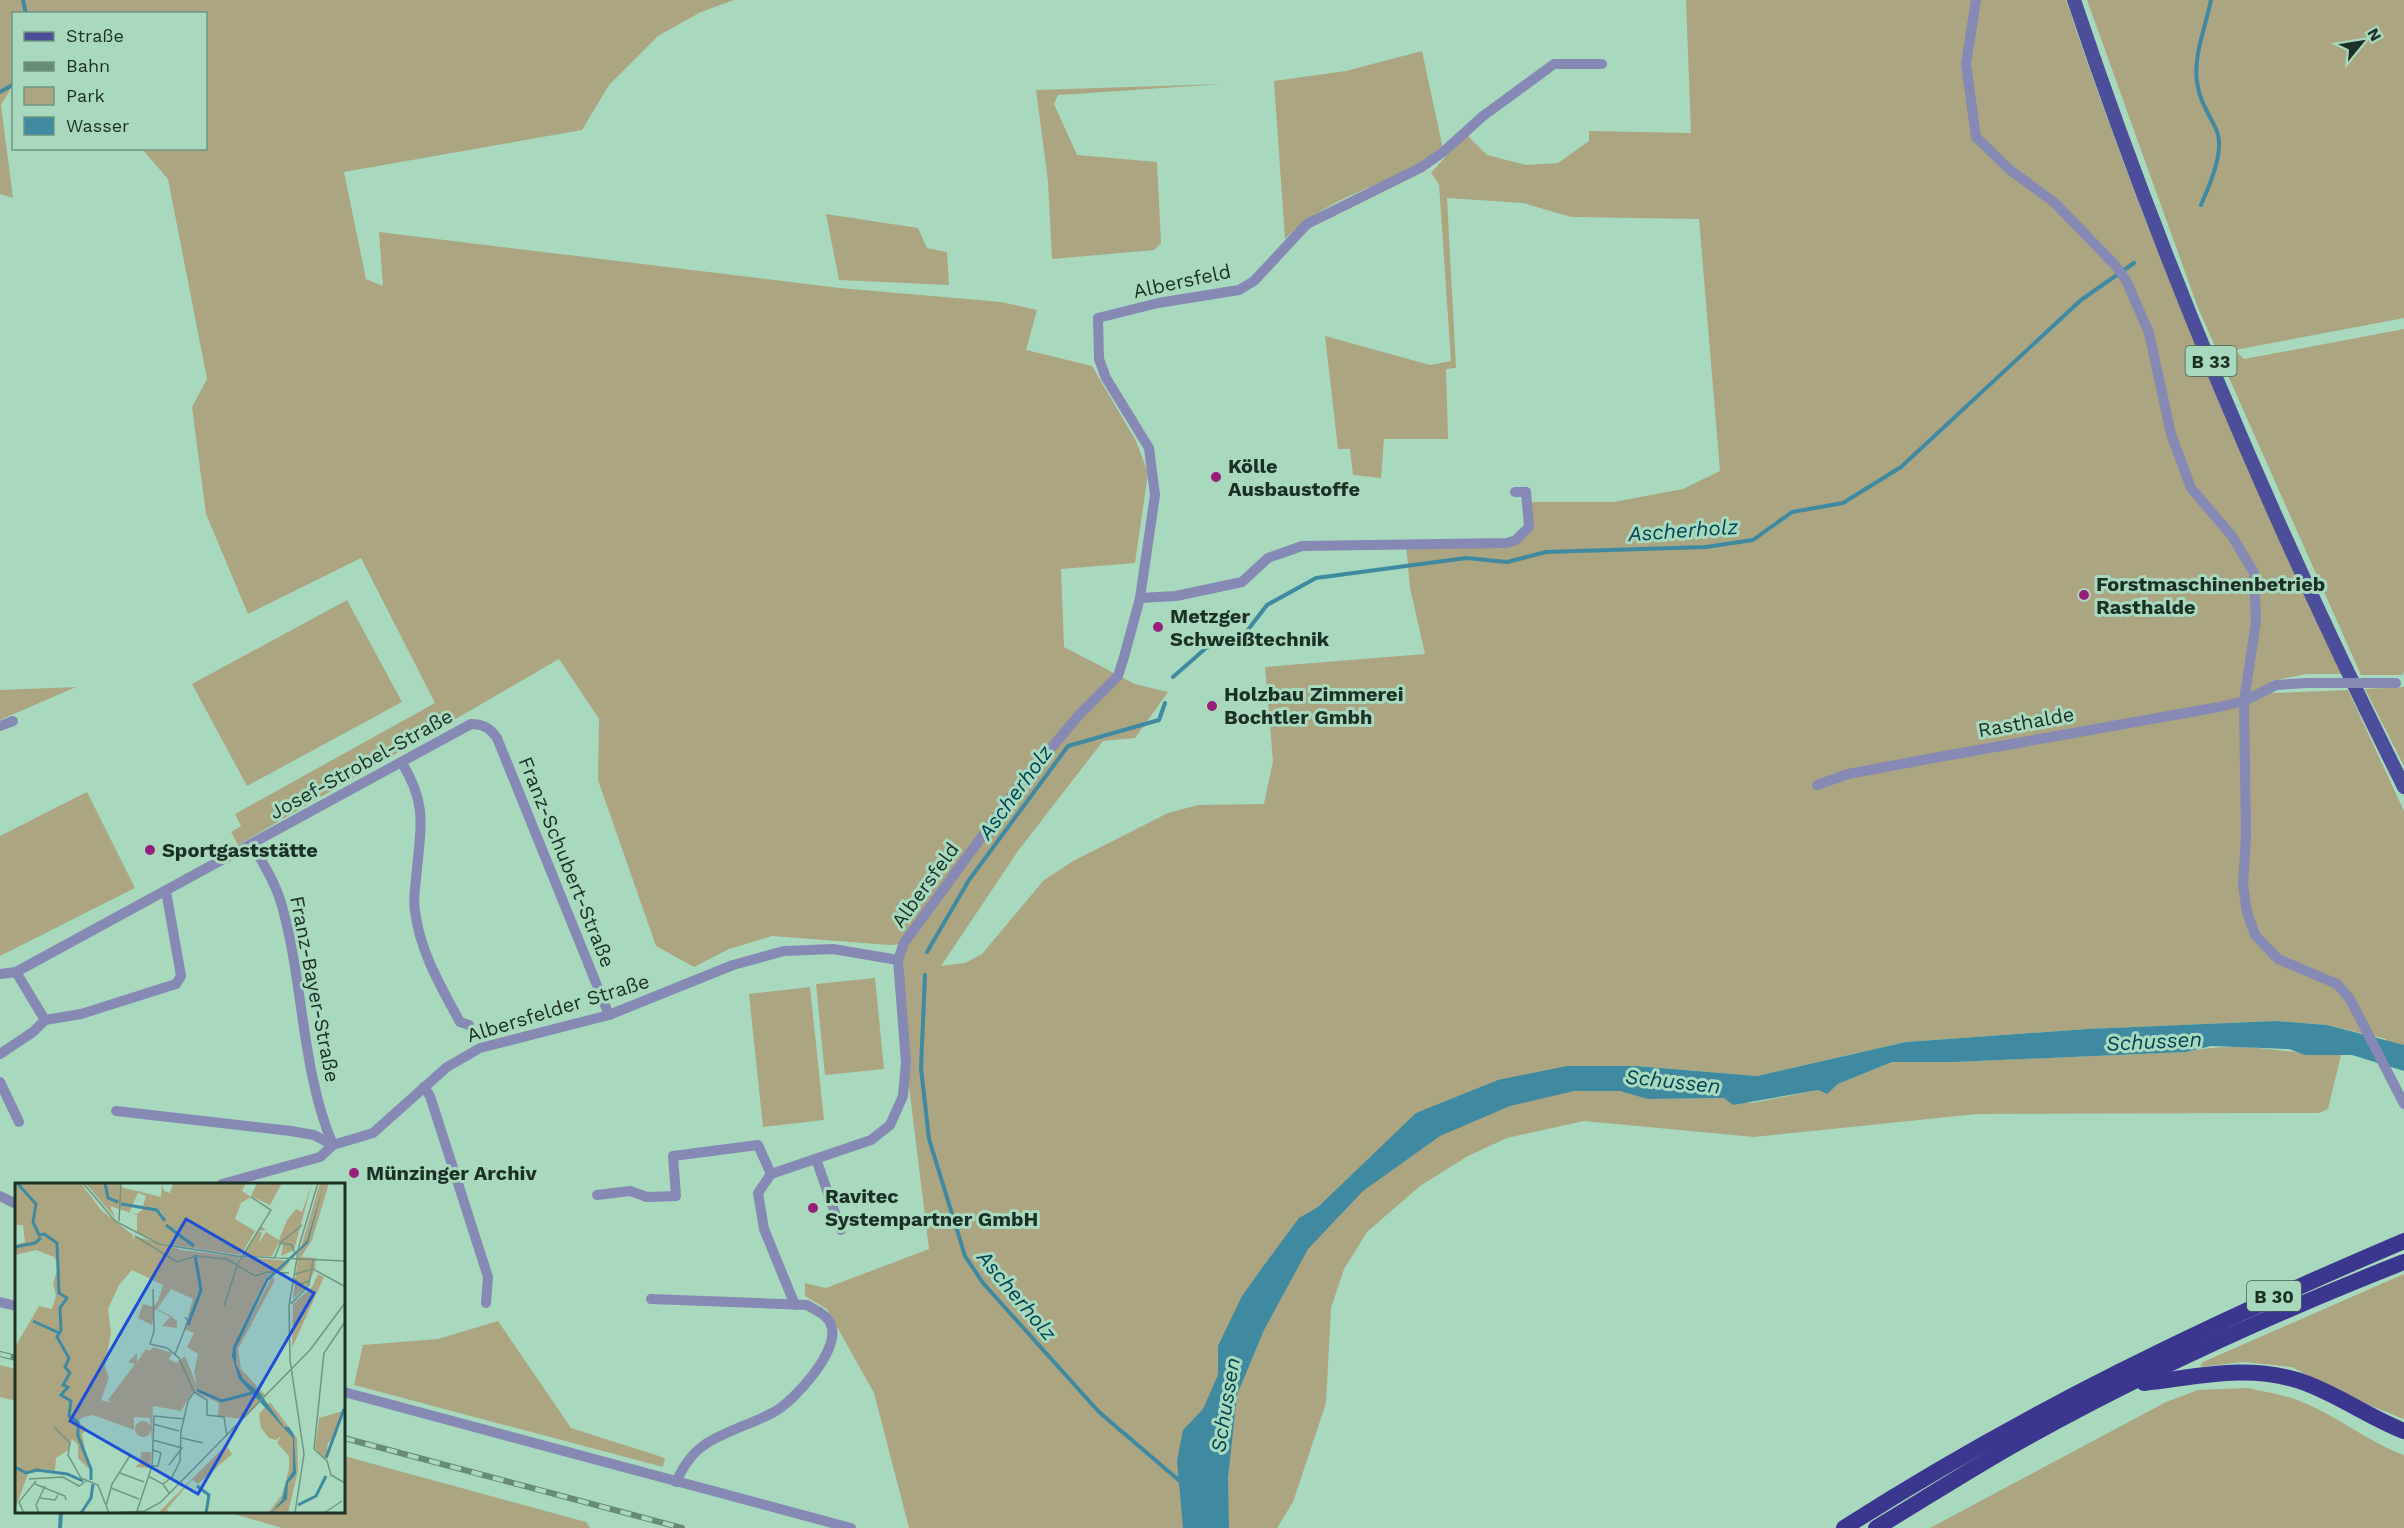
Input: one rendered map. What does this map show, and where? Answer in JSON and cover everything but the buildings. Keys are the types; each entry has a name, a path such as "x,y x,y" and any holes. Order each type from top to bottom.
{"highway":[{"name":"B 30","path":"1844,1528 2011,1429 2147,1357 2261,1302 2404,1241"},
{"name":"B 30","path":"2157,1377 2332,1291 2404,1262"},
{"path":"1876,1528 2017,1443 2134,1383 2157,1377 2225,1371 2277,1376 2301,1382 2404,1431"}],"main road":[{"name":"B 33","path":"2074,0 2111,108 2206,348 2303,573 2404,787"}],"street":[{"path":"1976,0 1966,64 1976,137 2010,170 2055,203 2114,264 2126,280 2149,333 2171,434 2191,488 2232,536 2254,573 2256,622 2244,701 2246,836 2243,885 2247,912 2255,935 2278,958 2337,984 2355,1008 2404,1104"},
{"name":"Albersfeld","path":"898,960 904,944 1019,786 1079,715 1118,676 1140,598 1155,495 1149,448 1106,378 1099,359 1098,318 1158,303 1239,290 1254,281 1307,224 1422,167 1443,153 1483,116 1554,64 1602,64"},
{"path":"1140,598 1176,596 1242,582 1268,558 1302,546 1507,543 1516,540 1528,527 1526,492 1515,492"},
{"name":"Rasthalde","path":"1817,784 1860,772 2219,708 2244,701 2276,685 2400,683"},
{"path":"0,726 13,721"},
{"name":"Josef-Strobel-Straße","path":"0,974 16,972 471,724 485,726"},
{"name":"Franz-Schubert-Straße","path":"485,726 497,738 609,1015"},
{"path":"402,763 420,798 421,834 414,908 418,934 428,960 460,1022 469,1025"},
{"name":"Franz-Bayer-Straße","path":"252,844 282,906 310,1059 324,1124 333,1145"},
{"path":"0,1054 33,1032 45,1020 81,1014 176,984 182,976 166,891"},
{"name":"Albersfelder Straße","path":"229,1183 320,1158 333,1145 373,1133 447,1066 480,1048 609,1015 733,965 784,951 832,949 898,960"},
{"path":"795,1305 764,1229 758,1193 771,1174 872,1140 890,1125 903,1096 906,1062 898,960"},
{"path":"16,972 45,1020"},
{"path":"0,1082 19,1122"},
{"path":"424,1087 430,1096 488,1276 486,1303"},
{"path":"116,1111 291,1131 314,1135 333,1145"},
{"path":"597,1195 630,1191 647,1197 676,1196 673,1156 758,1145 771,1174"},
{"path":"816,1159 841,1230"},
{"path":"0,1196 15,1203"},
{"path":"651,1299 807,1305 823,1314 831,1324 833,1340 827,1354 802,1387 777,1411 703,1445 682,1468 676,1482"},
{"path":"0,1302 15,1306"},
{"path":"345,1392 851,1528"}],"green space":[{"path":"0,0 734,0 701,12 658,36 609,85 582,130 344,172 366,279 383,286 379,232 840,288 1001,302 1037,310 1026,350 1092,366 1136,441 1148,473 1135,563 1061,569 1064,647 1135,684 1168,692 1135,738 1103,741 1018,851 941,966 965,963 982,954 1044,880 1073,861 1168,813 1198,805 1264,804 1273,761 1265,667 1425,654 1410,588 1406,543 1507,543 1524,534 1527,502 1614,502 1683,489 1720,471 1699,219 1571,217 1523,203 1447,198 1456,368 1446,369 1448,439 1384,439 1381,478 1353,475 1350,449 1338,449 1325,336 1430,365 1451,361 1439,184 1431,173 1466,134 1487,155 1526,165 1558,163 1589,141 1589,131 1691,133 1686,0 2066,0 2127,172 2194,341 2266,509 2342,674 2307,674 2271,681 2273,693 2348,690 2404,811 2404,1070 2386,1039 2327,1025 2276,1021 2087,1029 1906,1042 1757,1076 1637,1066 1648,1099 1724,1098 1752,1103 1818,1090 1827,1094 1838,1084 1892,1062 1955,1062 2186,1052 2226,1047 2341,1055 2328,1109 2319,1113 1977,1114 1754,1137 1584,1121 1507,1138 1468,1156 1420,1186 1367,1232 1344,1269 1331,1308 1326,1403 1293,1502 1277,1528 909,1528 874,1393 827,1309 805,1296 805,1283 826,1288 929,1249 906,1062 898,960 904,944 890,945 772,936 729,949 694,967 656,946 598,780 599,719 559,659 238,845 231,832 241,826 235,814 435,703 361,558 248,614 206,514 192,407 207,379 168,179 143,150 207,150 207,12 12,12 12,87 1,105 13,198 0,194"},
{"path":"2087,0 2404,0 2404,318 2235,350 2244,359 2404,329 2404,672 2402,675 2361,675 2198,308"},
{"path":"1422,51 1443,149 1403,172 1321,211 1285,239 1274,81 1346,71"},
{"path":"1223,84 1058,95 1054,104 1077,155 1157,162 1161,243 1154,250 1052,259 1048,181 1036,90"},
{"path":"826,214 918,228 927,248 947,252 949,285 839,280"},
{"path":"347,600 402,702 247,786 192,684"},
{"path":"76,687 0,720 0,690"},
{"path":"2404,687 2404,766 2365,689"},
{"path":"87,792 135,888 0,956 0,836"},
{"path":"875,978 884,1069 825,1075 816,984"},
{"path":"810,987 824,1120 763,1127 749,994"},
{"path":"2404,1274 2404,1419 2351,1398 2292,1367 2243,1362 2200,1367 2203,1362"},
{"path":"498,1321 571,1428 665,1458 663,1467 354,1385 363,1345 438,1339"},
{"path":"0,1365 15,1369 15,1401 0,1397"},
{"path":"2248,1388 2285,1396 2311,1406 2404,1455 2404,1528 1930,1528 2166,1402 2198,1390"},
{"path":"345,1456 586,1522 590,1528 282,1528 230,1513 345,1513"}],"water":[{"name":"Schussen","path":"2276,1021 2327,1025 2404,1045 2404,1071 2352,1055 2305,1055 2289,1049 2211,1046 2186,1052 1955,1062 1892,1062 1838,1084 1827,1094 1818,1090 1733,1105 1724,1098 1648,1099 1620,1091 1574,1091 1510,1106 1440,1136 1363,1191 1308,1249 1264,1330 1237,1395 1228,1478 1229,1528 1183,1528 1177,1461 1183,1430 1203,1409 1218,1375 1218,1346 1242,1296 1299,1218 1318,1207 1416,1113 1498,1080 1567,1066 1636,1066 1757,1076 1906,1042 2087,1029"}],"waterway":[{"path":"23,0 26,12"},
{"name":"Ascherholz","path":"2201,205 2215,168 2219,147 2216,129 2200,95 2196,72 2198,52 2211,0"},
{"path":"0,92 12,85"},
{"name":"Ascherholz","path":"1173,677 1206,648 1247,631 1267,605 1316,578 1466,558 1507,562 1546,552 1706,547 1753,540 1792,512 1843,503 1901,467 2081,300 2134,263"},
{"name":"Ascherholz","path":"927,952 969,880 1068,746 1159,720 1165,703"},
{"name":"Ascherholz","path":"925,975 921,1068 929,1139 965,1256 983,1283 1099,1412 1182,1483"},
{"path":"60,1528 61,1513"}],"railway":[{"path":"0,1354 15,1358"},
{"path":"345,1438 682,1528"}],"place":[{"name":"Kölle Ausbaustoffe","path":"1216,477"},
{"name":"Forstmaschinenbetrieb Rasthalde","path":"2084,595"},
{"name":"Metzger Schweißtechnik","path":"1158,627"},
{"name":"Holzbau Zimmerei Bochtler Gmbh","path":"1212,706"},
{"name":"Sportgaststätte","path":"150,850"},
{"name":"Münzinger Archiv","path":"354,1173"},
{"name":"Ravitec Systempartner GmbH","path":"813,1208"}]}
